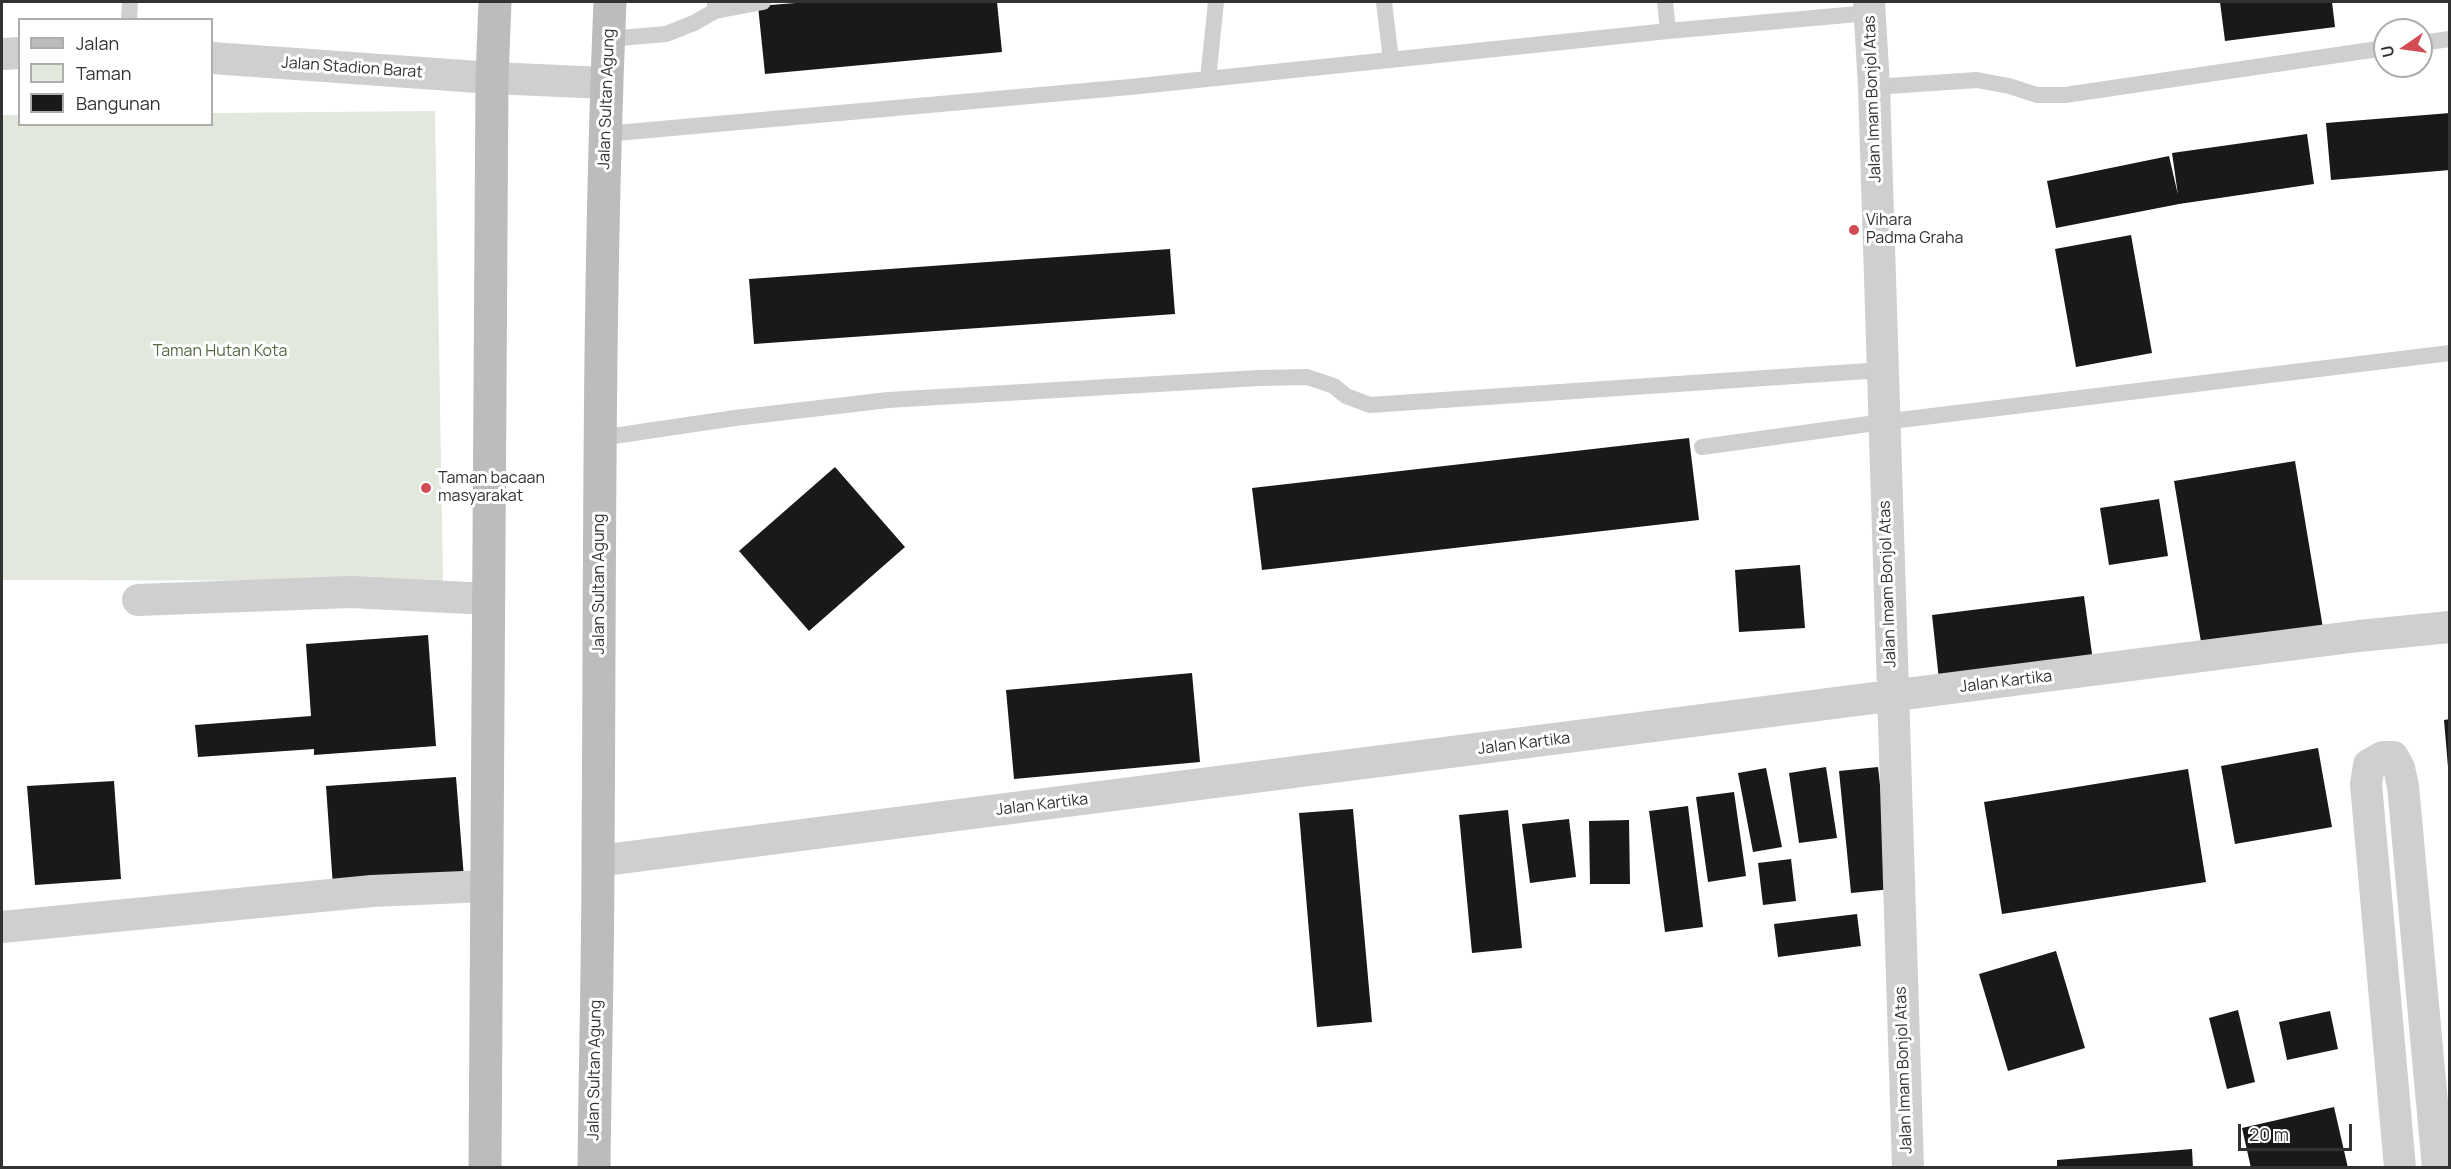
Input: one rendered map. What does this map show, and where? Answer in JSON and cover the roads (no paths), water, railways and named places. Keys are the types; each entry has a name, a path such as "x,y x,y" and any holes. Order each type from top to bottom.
{"main road":[{"path":"485,1167 492,78 495,2"},
{"name":"Jalan Sultan Agung","path":"594,1167 600,438 606,83 610,2"}],"street":[{"name":"Jalan Imam Bonjol Atas","path":"1869,7 1874,87 1908,1167"},
{"path":"2,54 18,53"},
{"name":"Jalan Stadion Barat","path":"213,58 492,78 606,83"},
{"path":"138,600 351,592 489,599"},
{"name":"Jalan Kartika","path":"598,861 2359,636 2450,627"},
{"path":"2400,1167 2366,784 2369,765 2383,757 2393,757 2399,768 2403,786 2438,1167"},
{"path":"2,927 372,891 486,886"}],"lane":[{"path":"129,18 130,2"},
{"path":"608,39 666,34 694,23 715,6 764,2"},
{"path":"1208,79 1216,2"},
{"path":"1384,2 1391,60"},
{"path":"1665,2 1668,31"},
{"path":"605,134 1208,79 1668,31 1869,7"},
{"path":"2433,41 2450,39"},
{"path":"1874,87 1977,80 2009,86 2037,95 2065,95 2373,50"},
{"path":"1702,447 1883,422 2450,353"},
{"path":"600,438 735,418 888,400 1259,378 1307,377 1334,386 1346,396 1370,405 1882,370"}],"place":[{"name":"Vihara Padma Graha","path":"1854,230"},
{"name":"Taman bacaan masyarakat","path":"426,488"}],"park label":[{"name":"Taman Hutan Kota","path":"220,352"}]}
